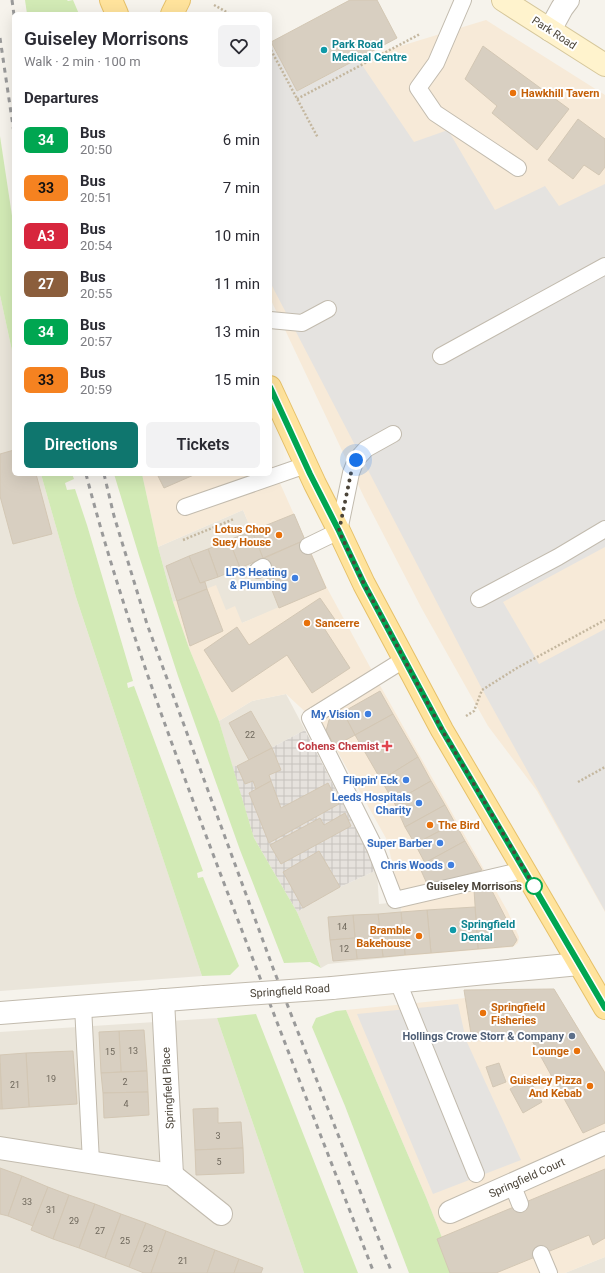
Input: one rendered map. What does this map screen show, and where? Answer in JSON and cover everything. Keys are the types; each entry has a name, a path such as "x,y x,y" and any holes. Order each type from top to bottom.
{"main road":[{"path":"111,0 116,12"},
{"path":"173,12 179,0"},
{"name":"Park Road","path":"503,0 605,65"},
{"path":"272,391 364,584 442,730 605,1008"}],"street":[{"path":"550,30 568,0"},
{"name":"Springfield Road","path":"0,1013 332,988 579,964"},
{"name":"Springfield Place","path":"163,1000 172,1175"},
{"name":"Springfield Court","path":"450,1212 605,1143"},
{"path":"0,1148 172,1175 221,1214"}],"lane":[{"path":"460,7 436,63 418,88 435,113 518,168"},
{"path":"441,356 605,266"},
{"path":"272,320 302,323 328,310"},
{"path":"308,546 339,531 351,473 356,460 366,449 393,434"},
{"path":"184,507 306,465"},
{"path":"479,599 558,557 605,529"},
{"path":"405,659 310,718 375,848 395,900 524,870"},
{"path":"398,982 476,1174"},
{"path":"83,1006 91,1162"},
{"path":"512,1184 520,1204"},
{"path":"541,1254 549,1273"}],"path":[{"path":"214,5 226,12"},
{"path":"297,98 460,7"},
{"path":"272,54 318,138"},
{"path":"442,730 474,711 482,690 517,668 605,620"},
{"path":"578,782 605,767"}],"shaded area":[{"path":"486,20 605,95 605,912 537,791 488,726 422,609 364,497 272,302 272,46 298,91 358,59"},
{"path":"272,46 298,91 358,59 414,142 448,130 495,210 545,186 559,206 605,184 605,547 503,602 539,664 605,629 605,911 481,687 272,286"},
{"path":"0,295 12,351 12,476 42,476 76,597 202,976 0,991"},
{"path":"272,465 327,588 382,689 508,912 519,937 518,943 513,947 404,956 401,902 387,840 326,731 286,694 252,701 219,721 189,648 173,602 216,585 226,610 235,606 242,623 279,607 260,560 263,558 243,510 158,547 142,476 272,476"},
{"path":"243,510 263,558 260,559 279,608 242,623 226,610 177,601 173,602 158,547"},
{"path":"286,694 305,730 237,766 232,766 219,721 252,701"},
{"path":"305,730 377,870 340,887 297,912 254,838 232,766 237,766"},
{"path":"377,870 379,904 401,902 404,956 328,964 321,968 297,912 340,887"},
{"path":"554,989 605,1071 605,1257 565,1273 456,1273 426,1197 346,1010"},
{"path":"458,1004 466,1040 521,1160 433,1194 357,1014"},
{"path":"217,1018 304,1273 0,1273 0,1032"},
{"path":"605,1257 605,1273 565,1273"}],"green space":[{"path":"25,0 73,0 78,12 27,12"},
{"path":"0,136 12,216 12,351 0,295"},
{"path":"42,476 73,476 74,479 65,483 67,490 75,489 87,525 133,681 127,683 128,688 134,686 203,871 197,873 198,878 203,877 239,966 230,975 202,976 76,597"},
{"path":"115,476 142,476 158,547 173,602 189,648 219,721 254,838 297,912 321,968 310,962 284,963 240,850 178,676"},
{"path":"346,1010 426,1197 456,1273 409,1273 345,1106 312,1027 316,1018 336,1011"},
{"path":"256,1014 358,1273 304,1273 217,1018"}],"building":[{"name":"Park Road Medical Centre","path":"350,0 377,0 397,38 297,91 272,41"},
{"name":"Hawkhill Tavern","path":"483,46 569,109 537,150 492,113 497,106 465,79"},
{"path":"578,119 605,139 605,167 599,175 584,165 573,179 548,160"},
{"path":"12,451 12,476 37,476 52,534 13,544 0,496 0,454"},
{"path":"158,476 191,476 164,488"},
{"name":"Lotus Chop Suey House","path":"294,514 305,540 263,558 252,531"},
{"path":"252,531 263,558 240,568 229,540"},
{"path":"229,540 240,568 218,577 208,549"},
{"name":"LPS Heating & Plumbing","path":"305,540 326,588 279,608 260,560"},
{"path":"208,549 218,577 200,583 189,556"},
{"path":"189,556 200,583 205,582 207,589 177,601 166,566"},
{"path":"207,589 223,631 190,646 177,601"},
{"path":"320,598 336,621 324,628 350,668 312,693 287,655 232,692 204,650 237,627 249,645"},
{"path":"380,691 393,714 355,735 343,712"},
{"path":"251,711 272,748 249,760 229,723"},
{"path":"343,712 355,735 335,746 326,731 329,720"},
{"name":"Cohens Chemist","path":"393,714 418,757 381,780 355,735"},
{"path":"272,748 281,770 269,775 271,781 256,789 253,781 245,784 237,766"},
{"name":"Flippin' Eck","path":"418,757 431,781 394,802 381,780"},
{"path":"271,781 281,808 328,783 339,804 269,843 249,793"},
{"name":"Leeds Hospitals Charity","path":"431,781 445,805 405,827 394,802"},
{"name":"The Bird","path":"445,805 455,823 415,844 405,827"},
{"path":"345,813 351,826 281,864 270,845 320,818 324,825"},
{"name":"Super Barber","path":"455,823 465,841 425,863 415,844"},
{"name":"Chris Woods","path":"465,841 482,870 428,886 419,866"},
{"path":"319,851 340,887 303,908 283,872"},
{"path":"490,887 517,940 513,946 478,949 474,890"},
{"name":"Springfield Dental","path":"475,907 478,949 431,953 427,910"},
{"path":"427,910 431,953 405,955 401,912"},
{"path":"401,912 405,955 383,957 378,914"},
{"path":"378,914 383,957 357,959 353,915"},
{"path":"353,915 355,938 330,940 328,917"},
{"path":"355,938 357,959 333,961 330,940"},
{"path":"554,989 605,1073 605,1123 583,1133 530,1037 472,1040 464,990"},
{"path":"144,1030 147,1071 121,1072 119,1031"},
{"path":"119,1031 121,1072 101,1073 99,1032"},
{"path":"73,1051 77,1104 29,1107 26,1053"},
{"path":"26,1053 29,1107 2,1109 0,1055"},
{"path":"0,1063 2,1109 0,1109"},
{"path":"499,1063 506,1082 493,1087 486,1067"},
{"path":"147,1071 148,1092 103,1093 101,1073"},
{"path":"529,1078 542,1102 523,1113 510,1089"},
{"path":"148,1092 149,1115 104,1118 103,1093"},
{"path":"218,1108 218,1123 241,1122 243,1148 195,1150 193,1109"},
{"path":"243,1148 244,1173 196,1175 195,1150"},
{"path":"0,1168 22,1176 8,1216 0,1214"},
{"path":"605,1169 605,1238 593,1245 589,1235 496,1273 450,1273 437,1239"},
{"path":"22,1176 48,1187 33,1226 8,1216"},
{"path":"48,1187 69,1195 53,1239 31,1230"},
{"path":"69,1195 95,1204 79,1248 53,1239"},
{"path":"95,1204 121,1214 105,1258 79,1248"},
{"path":"121,1214 146,1223 129,1267 105,1258"},
{"path":"146,1223 166,1231 151,1273 144,1273 129,1267"},
{"path":"166,1231 215,1250 207,1273 151,1273"},
{"path":"215,1250 239,1259 234,1273 207,1273"},
{"path":"239,1259 263,1268 261,1273 234,1273"}],"railway":[{"path":"12,0 14,12"},
{"path":"0,38 12,119"},
{"path":"87,476 115,575 147,674 238,921 374,1273"},
{"path":"104,476 114,516 147,624 273,968 392,1273"}],"bus line":[{"name":"34","path":"272,392 310,474 364,584 442,730 579,964 589,984 605,1008"}],"place":[{"name":"Park Road Medical Centre","path":"324,50"},
{"name":"Hawkhill Tavern","path":"513,93"},
{"name":"Lotus Chop Suey House","path":"279,535"},
{"name":"LPS Heating & Plumbing","path":"295,578"},
{"name":"Sancerre","path":"307,623"},
{"name":"My Vision","path":"368,714"},
{"name":"Cohens Chemist","path":"387,746"},
{"name":"Flippin' Eck","path":"406,780"},
{"name":"Leeds Hospitals Charity","path":"419,803"},
{"name":"The Bird","path":"430,825"},
{"name":"Super Barber","path":"440,843"},
{"name":"Chris Woods","path":"451,865"},
{"name":"Guiseley Morrisons","path":"534,886"},
{"name":"Springfield Dental","path":"453,930"},
{"name":"Bramble Bakehouse","path":"419,936"},
{"name":"Springfield Fisheries","path":"483,1013"},
{"name":"Hollings Crowe Storr & Company","path":"572,1036"},
{"name":"Lounge","path":"577,1051"},
{"name":"Guiseley Pizza And Kebab","path":"590,1086"}],"route":[{"path":"356,460 351,473 339,531 364,584 442,730 534,886"}]}
